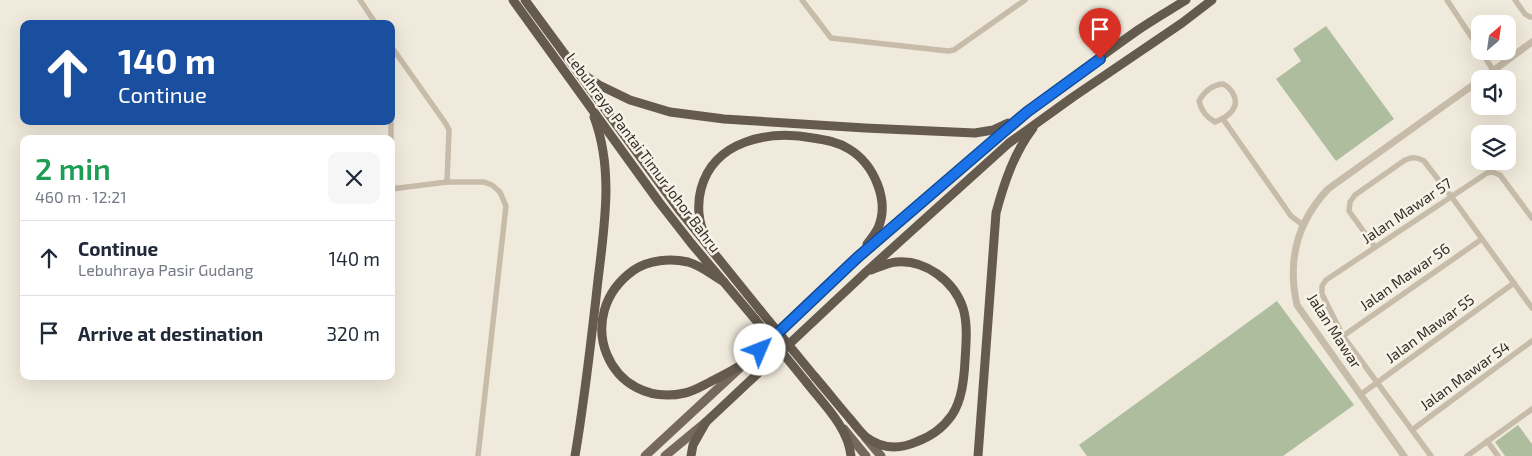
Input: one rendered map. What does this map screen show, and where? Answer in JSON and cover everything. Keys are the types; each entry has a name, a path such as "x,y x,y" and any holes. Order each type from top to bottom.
{"highway":[{"name":"Lebuhraya Pantai Timur Johor Bahru","path":"513,0 659,202 842,428 851,456"},
{"name":"Lebuhraya Pantai Timur Johor Bahru","path":"526,0 680,211 865,437"},
{"path":"724,282 702,268 682,261 659,260 639,267 623,278 609,296 603,313 601,328 602,342 611,363 622,377 638,389 652,394 670,395 697,389 746,363 800,309 858,257 1027,112 1140,29 1186,0"},
{"path":"691,456 693,446 706,422 866,272 1009,143 1182,23 1212,0"},
{"path":"578,71 599,85 630,100 670,112 724,118 865,128 975,132 993,130 1027,112"},
{"path":"575,456 584,404 607,194 604,157 598,129 589,106"},
{"path":"978,456 996,213 1002,189 1013,163 1036,124"},
{"path":"714,251 704,234 700,222 699,208 699,194 703,181 711,167 718,158 740,143 769,137 790,136 832,141 849,149 862,159 873,174 879,186 882,202 880,220 874,235 858,257"},
{"path":"865,437 888,448 900,448 928,438 936,432 952,414 958,399 963,384 966,346 963,309 956,293 945,280 926,268 904,262 895,262 866,272"}],"main road":[{"path":"645,456 746,363"},
{"path":"666,456 706,422"},
{"path":"842,428 866,456"},
{"path":"865,437 881,456"}],"street":[{"path":"360,0 373,20"},
{"path":"802,0 830,38 948,51 954,50 1025,0"},
{"path":"1446,0 1471,38"},
{"path":"1515,0 1525,14 1531,17"},
{"name":"Jalan Mawar","path":"1493,70 1532,42"},
{"path":"395,52 443,118 449,130 447,182"},
{"path":"1486,60 1493,70"},
{"path":"1223,84 1228,86 1236,98 1236,104 1233,110 1223,119 1215,122 1208,118 1200,107 1199,101 1203,94 1216,85 1223,84"},
{"name":"Jalan Mawar","path":"1404,456 1297,305 1294,290 1293,263 1303,225 1328,189 1471,86"},
{"path":"1223,119 1291,216 1303,225"},
{"path":"1375,247 1349,212 1350,202 1355,195 1405,160 1414,158 1424,162 1451,196 1532,308"},
{"name":"Jalan Mawar 57","path":"1343,336 1322,294 1322,286 1326,280 1487,172 1496,173 1503,178 1532,218"},
{"path":"395,188 447,182 484,182 500,192 506,206 478,456"},
{"name":"Jalan Mawar 56","path":"1343,336 1482,239"},
{"name":"Jalan Mawar 55","path":"1360,395 1514,283"},
{"path":"1343,336 1431,456"},
{"name":"Jalan Mawar 54","path":"1412,430 1532,342"},
{"path":"1467,456 1532,409"},
{"path":"1487,441 1498,456"}],"green space":[{"path":"1326,26 1394,119 1336,161 1276,79 1301,61 1293,49"},
{"path":"1277,301 1354,405 1283,456 1087,456 1079,445"},
{"path":"1518,425 1532,444 1532,456 1505,456 1495,442"}],"route":[{"path":"760,350 800,309 858,257 1001,134 1027,112 1100,59"}]}
